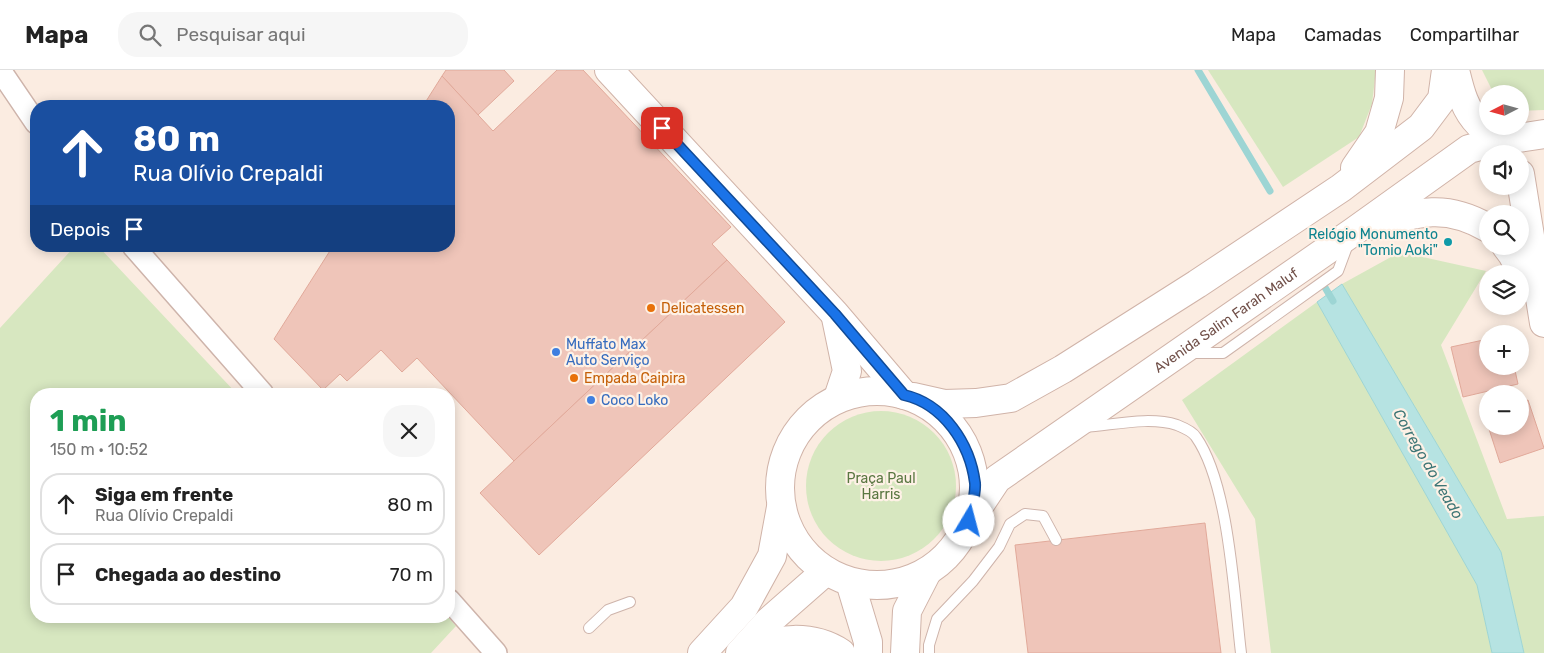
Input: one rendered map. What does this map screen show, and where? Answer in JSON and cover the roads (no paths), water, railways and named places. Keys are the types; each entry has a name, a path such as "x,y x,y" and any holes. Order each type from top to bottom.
{"main road":[{"path":"609,70 909,396 945,417 966,448 975,484 969,521"},
{"path":"1341,188 1379,132 1389,98 1390,70"},
{"path":"702,653 744,608 772,556 782,506 781,473 791,442 811,416 838,398 863,391 888,391 944,404 976,403 1011,398 1063,369 1197,284 1341,188 1421,127 1442,99 1446,70"},
{"path":"1455,70 1462,100 1478,124 1502,145"},
{"name":"Avenida Salim Farah Maluf","path":"1510,145 1544,134"},
{"name":"Avenida Salim Farah Maluf","path":"927,572 952,550 997,479 1353,232 1469,149 1479,148"},
{"path":"1523,195 1543,317"},
{"path":"1353,232 1414,214 1442,212 1468,217 1479,223"},
{"path":"1512,255 1543,317"},
{"path":"835,314 847,371 838,398"},
{"path":"782,506 790,532 806,554 838,577 876,586 903,583 927,572"},
{"path":"905,653 907,611 927,572"},
{"path":"740,653 769,621 838,577"},
{"path":"838,577 868,642 868,653"},
{"path":"746,653 761,644 782,639 814,642 841,653"}],"street":[{"path":"0,70 30,114"},
{"path":"138,252 258,388"},
{"path":"455,607 496,653"}],"lane":[{"path":"1070,428 1156,421 1178,425 1195,435 1212,470 1224,517 1241,653"},
{"path":"929,653 929,645 937,619 973,581 999,547 1010,524 1025,514 1043,516 1056,540"},
{"path":"589,628 608,610 630,602"}],"water":[{"path":"1342,284 1501,552 1524,653 1492,653 1477,585 1317,302"}],"waterway":[{"path":"1198,70 1270,191"},
{"name":"Corrego do Veado","path":"1323,284 1333,301"}],"place":[{"name":"Relógio Monumento \"Tomio Aoki\"","path":"1448,242"},
{"name":"Delicatessen","path":"651,308"},
{"name":"Muffato Max Auto Serviço","path":"556,352"},
{"name":"Empada Caipira","path":"574,378"},
{"name":"Coco Loko","path":"591,400"}],"park label":[{"name":"Praça Paul Harris","path":"881,486"}]}
